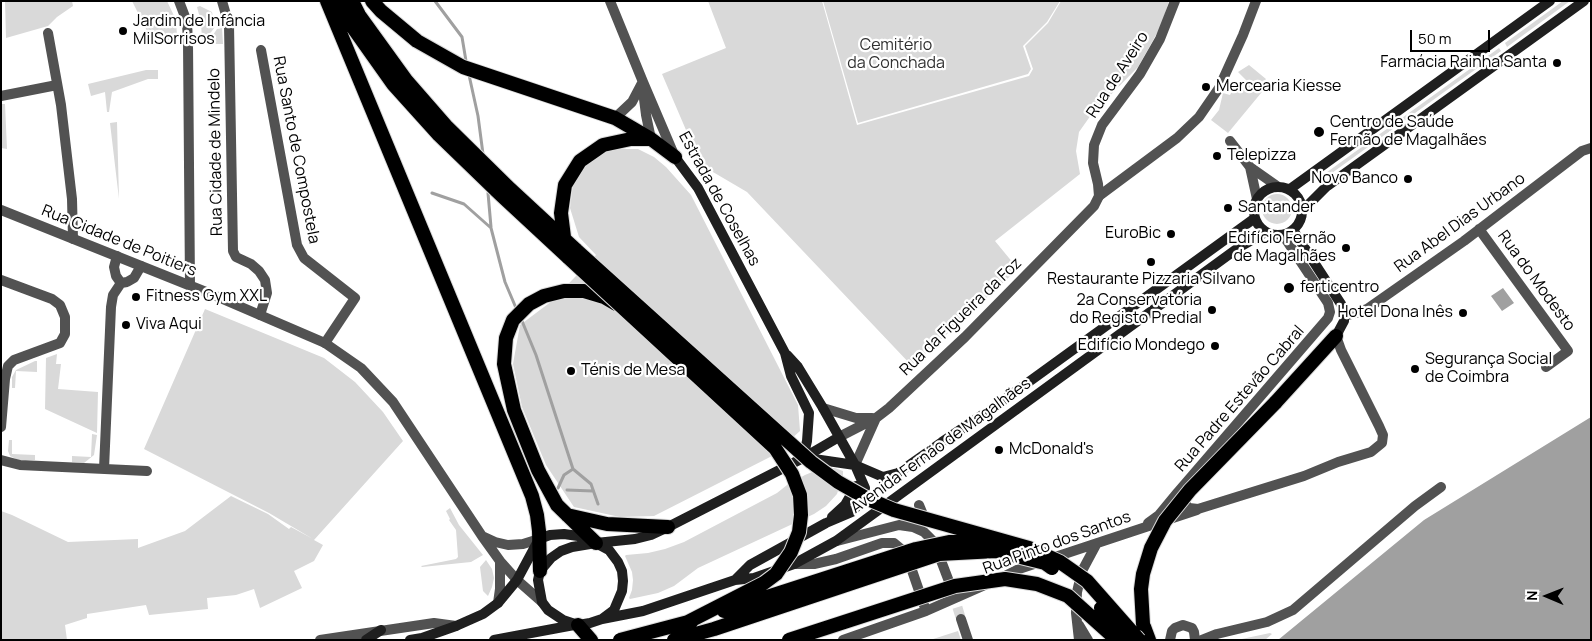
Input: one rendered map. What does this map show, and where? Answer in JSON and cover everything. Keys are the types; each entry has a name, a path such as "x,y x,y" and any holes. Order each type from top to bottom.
{"highway":[{"path":"327,1 532,496 537,516 540,570"},
{"path":"338,1 349,22 393,84 439,135 501,195 572,254 811,462 838,482 868,499 894,510 1029,548 1060,562 1087,581 1139,640"},
{"path":"352,1 359,15 406,80 447,127 510,189 564,237"},
{"path":"372,1 417,41 463,67 616,118 676,157"},
{"path":"651,139 631,139 603,145 580,161 565,185 561,213 564,237 572,254 622,307 775,448 792,474 800,495 801,515 799,532 792,552 776,574 764,583 684,624"},
{"path":"596,543 557,505 538,470 514,410 504,364 506,338 512,320 529,304 544,296 564,291 584,291 604,297 622,307"},
{"path":"1149,640 1143,624 1141,589 1146,562 1156,536 1165,521 1190,490 1275,403 1336,336"},
{"path":"566,515 607,524 668,527"},
{"path":"620,640 684,624 916,549 949,542 1003,541"},
{"path":"674,640 714,629 939,554 996,551 1045,563 1087,591 1125,640"},
{"path":"789,640 955,586 1005,579 1037,584 1068,596 1117,640"},
{"path":"578,625 591,640"}],"main road":[{"path":"1290,190 1550,1"},
{"path":"1303,210 1326,186 1584,1"},
{"name":"Estrada de Coselhas","path":"676,157 698,188 785,353"},
{"path":"1277,186 1290,190 1299,198 1303,210 1298,224 1288,232 1277,235 1266,232 1255,218 1254,208 1257,199 1262,192 1269,188 1277,186"},
{"name":"Avenida Fernão de Magalhães","path":"803,458 855,465 883,477 898,474 990,410 1255,218"},
{"name":"Avenida Fernão de Magalhães","path":"602,619 651,608 735,580 754,578 794,564 836,541 1231,254 1266,232"},
{"path":"1288,232 1341,304 1344,321 1336,336"},
{"path":"735,580 750,565 826,523 845,505 857,484 855,465 798,367 785,353"},
{"path":"785,353 792,376 809,413 808,441 803,458"},
{"name":"Rua da Figueira da Foz","path":"596,543 635,539 650,535 803,458 839,437"},
{"path":"410,640 422,638 456,626 483,614 498,603 516,580 539,539 550,535 578,536 596,543 614,555 622,571 622,591 614,610 602,619 590,623 494,640"},
{"path":"578,625 555,616 542,602 538,588 540,570 551,558 561,551 596,543"},
{"path":"366,640 381,630"}],"street":[{"name":"Rua Cidade de Mindelo","path":"180,1 187,22 188,43 190,286"},
{"name":"Rua Cidade de Mindelo","path":"222,1 229,25 233,251 236,257 259,270 265,280 268,293 260,314"},
{"name":"Estrada de Coselhas","path":"610,1 642,82 676,157"},
{"name":"Rua de Aveiro","path":"1099,196 1093,164 1094,145 1102,125 1140,74 1160,39 1175,1"},
{"name":"Rua da Figueira da Foz","path":"839,437 876,418 889,408 965,337 1094,206 1099,196 1177,138 1199,117 1220,88 1256,1"},
{"path":"48,33 61,105 72,199 73,239"},
{"name":"Rua Santo de Compostela","path":"261,50 298,245 304,258 354,298 325,343"},
{"path":"616,118 632,102 642,82"},
{"path":"642,82 651,139"},
{"path":"1,96 56,85"},
{"path":"1230,141 1250,167 1277,186"},
{"name":"Rua Abel Dias Urbano","path":"1344,316 1367,309 1479,229 1582,151 1591,148"},
{"path":"1250,167 1257,199"},
{"name":"Rua Cidade de Poitiers","path":"1,210 260,314 325,343 361,368 393,402 500,561 516,580 542,602"},
{"name":"Rua do Modesto","path":"1479,229 1568,351 1546,366"},
{"name":"Rua Padre Estevão Cabral","path":"1198,510 1189,508 1181,500 1178,492 1328,318 1330,312 1328,303 1288,232"},
{"path":"117,256 114,267 116,276 121,282"},
{"path":"121,282 127,282 134,278 141,266"},
{"path":"1,280 52,299 60,305 65,317 65,334 60,343 14,360 8,366 1,427"},
{"path":"104,469 111,307 113,295 121,282"},
{"path":"1198,510 1371,452 1382,443 1383,435 1336,336"},
{"path":"822,408 856,418 876,418 855,465"},
{"path":"1,460 20,465 147,471"},
{"path":"1202,640 1217,634 1267,622 1293,610 1415,506 1441,487"},
{"path":"1143,527 1159,515 1178,492"},
{"path":"913,527 919,505 953,593"},
{"name":"Rua Pinto dos Santos","path":"843,640 926,612 1019,570 1198,510"},
{"path":"836,541 899,525 913,527 924,532 934,542"},
{"path":"482,536 495,542 508,544 523,544 539,539"},
{"path":"794,564 814,564 836,559 882,543 894,543 906,552 926,612"},
{"path":"1079,640 1076,607 1081,575 1096,543"},
{"path":"498,603 500,561"},
{"path":"961,619 968,640"},
{"path":"320,640 434,623 456,626"},
{"path":"1077,623 1088,640"},
{"path":"1169,638 1172,631 1179,626 1188,626 1217,634"},
{"path":"1192,628 1195,640"}],"green space":[{"path":"5,1 72,1 73,6 48,26 6,38"},
{"path":"132,1 167,1 176,20 177,37 154,45"},
{"path":"708,1 822,1 857,125 1029,76 1033,69 1025,46 1048,23 1061,1 1169,1 1161,26 1138,67 1091,115 1079,132 1076,151 1080,174 995,241 1018,269 912,366 747,192 701,165 662,74 726,48"},
{"name":"Cemitério da Conchada","path":"823,1 1060,1 1047,22 1023,46 1031,69 1028,74 858,123"},
{"path":"1563,1 1570,1 1507,47 1505,43"},
{"path":"200,6 212,12 215,27 205,40 202,40 201,22 197,7"},
{"path":"222,28 223,44 207,44 217,29"},
{"path":"1499,48 1501,51 1325,178 1323,175"},
{"path":"1249,65 1266,79 1263,84 1266,87 1228,133 1211,120 1219,110 1223,93 1230,95 1234,87 1241,93 1249,83 1238,72"},
{"path":"146,70 158,70 158,79 148,79 112,92 109,112 107,112 105,92 91,96 88,84"},
{"path":"1,104 5,104 7,149 1,148"},
{"path":"117,122 119,199 110,123"},
{"path":"612,149 638,149 654,157 666,167 691,195 798,405 800,431 772,456 654,516 620,517 574,507 546,465 522,407 513,364 520,325 552,301 596,255 579,237 570,208 573,184 588,162"},
{"path":"1277,194 1288,198 1292,209 1288,220 1277,224 1266,220 1262,209 1266,198"},
{"path":"205,309 324,358 355,382 383,412 403,441 314,540 323,545 314,561 294,571 302,588 260,608 254,589 236,595 207,598 208,609 149,615 146,605 87,614 87,618 65,625 67,640 1,640 1,511 68,542 138,539 138,548 185,531 231,496 268,514 289,529 291,527 313,539 269,513 144,449"},
{"path":"57,354 56,364 61,364 58,389 98,392 97,433 45,409 46,358"},
{"path":"37,361 37,372 16,371 15,388 12,388 12,377 16,370"},
{"path":"92,434 97,435 94,455 84,463 72,462 72,456 91,457"},
{"path":"9,440 12,440 12,454 35,455 35,460 18,460 10,456 8,451"},
{"path":"828,468 843,471 843,475 837,494 826,506 814,514 698,568 674,586 658,593 629,598 633,580 626,555 648,553 684,542 777,493 805,475"},
{"path":"450,508 459,525 483,555 471,562 422,567 458,557 456,530 449,520 446,511"},
{"path":"486,560 492,569 494,578 488,596 483,591 480,567"},
{"path":"958,631 961,640 930,640"},
{"path":"1272,634 1265,640 1237,640"}],"shaded area":[{"path":"1503,288 1514,303 1502,311 1491,296"},
{"path":"1591,417 1591,640 1278,640 1424,520"}],"waterway":[{"path":"435,1 462,37 466,61"},
{"path":"469,75 478,116 483,154"},
{"path":"432,193 464,204 491,228 505,282 516,308"},
{"path":"488,193 491,227"},
{"path":"522,321 536,355 573,469"},
{"path":"558,488 564,475 573,469 591,484 598,504"},
{"path":"567,490 593,491"}],"tunnel":[{"path":"953,593 961,619"}],"place":[{"name":"Jardim de Infância MilSorrisos","path":"123,31"},
{"name":"Farmácia Rainha Santa","path":"1557,63"},
{"name":"Mercearia Kiesse","path":"1206,87"},
{"name":"Centro de Saúde Fernão de Magalhães","path":"1319,132"},
{"name":"Telepizza","path":"1217,156"},
{"name":"Novo Banco","path":"1408,179"},
{"name":"Santander","path":"1228,208"},
{"name":"EuroBic","path":"1171,234"},
{"name":"Edifício Fernão de Magalhães","path":"1346,248"},
{"name":"Restaurante Pizzaria Silvano","path":"1151,262"},
{"name":"ferticentro","path":"1289,288"},
{"name":"Fitness Gym XXL","path":"136,297"},
{"name":"2a Conservatória do Registo Predial","path":"1212,310"},
{"name":"Hotel Dona Inês","path":"1463,313"},
{"name":"Viva Aqui","path":"126,325"},
{"name":"Edifício Mondego","path":"1215,346"},
{"name":"Segurança Social de Coimbra","path":"1415,369"},
{"name":"Ténis de Mesa","path":"571,371"},
{"name":"McDonald's","path":"999,450"}]}
